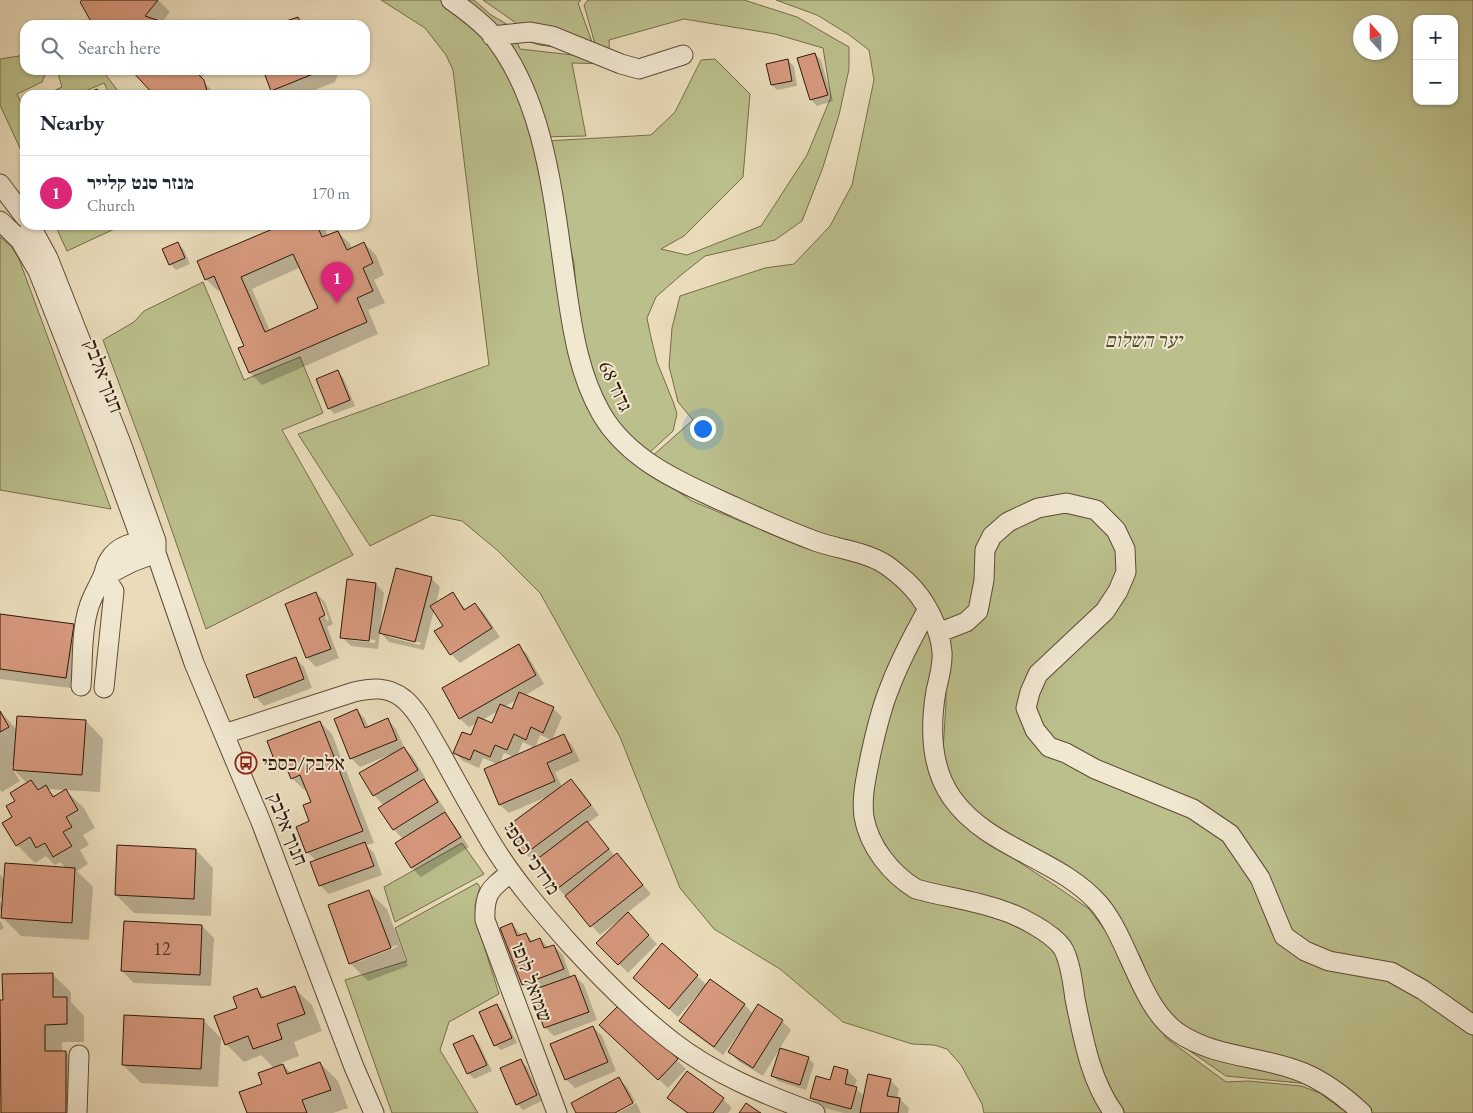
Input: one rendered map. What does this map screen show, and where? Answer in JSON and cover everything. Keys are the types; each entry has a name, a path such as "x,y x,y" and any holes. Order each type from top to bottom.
{"street":[{"name":"גדוד 68","path":"451,0 484,26 503,50 536,118 552,192 571,322 580,361 588,388 602,416 613,430 630,448 672,477 790,532 882,562 911,586 928,609 938,633 942,651 941,668 935,696 932,739 937,766 952,799 986,831 1065,877 1085,891 1100,906 1120,937 1152,1003 1174,1030 1192,1040 1229,1055 1303,1072 1330,1087 1362,1113"},
{"path":"492,36 530,32 552,36 621,64 640,69 684,55"},
{"path":"0,184 20,210"},
{"name":"חנוך אלבק","path":"0,221 20,240 30,254 38,271 108,450 151,545"},
{"name":"חנוך אלבק","path":"33,230 48,258 121,443 151,545 194,663 286,885 354,1067 374,1113"},
{"path":"938,633 966,622 978,611 984,580 985,550 992,536 1008,522 1038,508 1066,504 1096,510 1116,530 1125,549 1126,572 1118,591 1105,611 1038,674 1030,692 1026,708 1035,730 1049,747 1066,753 1095,769 1193,809 1230,834 1260,878 1284,936 1305,950 1329,961 1391,972 1423,990 1473,1025"},
{"path":"81,686 84,628 94,593 103,577 132,562 151,545"},
{"path":"103,577 114,591 104,688"},
{"path":"928,609 909,643 889,689 876,735 865,780 864,818 870,836 882,858 892,870 904,882 916,889 1001,910 1026,921 1050,936 1062,947 1070,972 1086,1052 1101,1090 1114,1113"},
{"name":"מרדכי כספי","path":"224,734 354,692 370,688 392,691 408,704 428,731 510,873 545,916 628,1005 674,1043 710,1067 756,1089 815,1113"},
{"name":"שמואל לופו","path":"510,873 491,889 484,906 485,920 557,1113"},
{"path":"76,1113 79,1055"},
{"name":"חנוך אלבק","path":"354,1067 368,1113"}],"green space":[{"path":"381,0 474,0 491,15 510,26 520,49 599,58 584,5 588,0 744,0 797,17 849,47 849,69 839,115 823,167 802,221 775,240 705,256 656,297 647,318 657,362 677,414 673,431 649,453 605,413 579,326 574,263 546,141 651,135 675,112 701,60 715,59 750,94 743,177 684,236 661,249 687,255 761,226 807,155 831,97 823,48 775,34 684,19 609,40 610,64 572,63 586,136 536,137 597,419 609,440 640,466 692,501 781,538 868,563 895,581 912,598 931,629 934,646 926,735 980,837 1089,909 1108,934 1166,1038 1226,1082 1248,1081 1301,1086 1320,1093 1347,1113 984,1113 982,1104 961,1065 947,1049 934,1045 912,1044 843,1022 780,969 714,929 680,888 620,737 540,593 497,550 462,521 432,515 370,546 298,434 489,365 453,70 446,55 425,28"},
{"path":"483,0 581,0 578,3 596,53 540,45 523,40 516,23"},
{"name":"יער השלום","path":"776,0 1473,0 1473,1113 1363,1113 1320,1085 1226,1076 1177,1042 1140,956 1106,912 1025,864 948,795 943,751 946,702 946,651 906,569 832,542 650,458 693,420 678,402 669,366 672,328 680,296 765,268 794,264 830,226 852,185 874,80 869,50 848,34 817,15"},
{"path":"20,56 20,75 45,75 42,82 25,90 20,90 20,93 17,94 20,100 20,148 0,105 0,59"},
{"path":"59,75 106,75 117,90 108,90 104,83 88,90 56,90 62,87"},
{"path":"57,230 112,230 67,251"},
{"path":"0,237 11,246 19,259 111,509 0,490"},
{"path":"203,282 244,380 300,357 323,413 282,430 353,555 206,629 146,456 103,340 134,322 144,311"},
{"path":"462,843 484,874 395,922 384,887"},
{"path":"477,883 480,887 475,906 480,933 499,994 449,1022 440,1050 478,1113 392,1113 345,980 407,961 395,928"}],"building":[{"path":"82,0 158,0 145,16 157,20 90,20 80,2"},
{"path":"298,17 300,20 289,20"},
{"path":"815,53 828,95 810,100 797,58"},
{"path":"788,59 792,81 771,85 766,64"},
{"path":"136,75 199,75 204,80 207,90 149,90"},
{"path":"265,75 311,75 273,90 271,90"},
{"path":"270,230 319,230 322,237 338,231 347,250 364,242 373,263 363,268 373,291 357,298 367,322 249,373 238,348 244,346 214,276 205,280 197,261","holes":["293,254 318,308 265,332 241,277"]},
{"path":"178,242 185,258 169,265 162,249"},
{"path":"338,370 350,400 328,409 316,379"},
{"path":"396,568 432,577 415,642 379,633"},
{"path":"347,579 376,583 369,641 340,638"},
{"path":"316,592 325,615 319,618 331,649 306,658 285,604"},
{"path":"453,592 464,610 475,603 492,628 450,655 434,631 443,626 430,606"},
{"path":"0,614 74,624 66,678 0,669"},
{"path":"519,644 536,675 459,719 442,688"},
{"path":"296,657 304,679 254,698 246,675"},
{"path":"519,692 554,707 543,733 531,727 526,740 514,734 507,750 495,745 490,757 474,750 470,760 453,753 462,732 471,735 478,717 492,723 500,704 512,709"},
{"path":"357,709 365,728 388,718 397,740 350,759 334,719"},
{"path":"0,711 9,727 0,732"},
{"path":"17,716 86,720 82,775 13,770"},
{"path":"320,721 363,831 306,853 296,827 309,821 303,805 311,802 300,775 291,779 283,759 275,762 267,741"},
{"path":"564,734 572,752 547,763 555,781 499,805 484,769"},
{"path":"404,747 418,770 373,796 359,773"},
{"path":"424,779 438,802 393,830 378,808"},
{"path":"571,779 591,805 525,854 505,828"},
{"path":"31,780 38,790 46,785 53,797 66,789 78,810 66,817 72,827 63,832 72,846 53,857 45,843 36,848 30,837 16,846 2,823 12,817 6,806 15,801 10,793"},
{"path":"445,812 461,837 411,868 395,843"},
{"path":"587,821 609,849 557,889 536,860"},
{"path":"365,842 374,866 319,886 310,862"},
{"path":"117,845 196,849 194,899 115,895"},
{"path":"617,853 643,885 590,927 565,896"},
{"path":"5,863 75,868 72,923 1,918"},
{"path":"369,890 391,948 349,964 328,905"},
{"path":"628,912 649,935 618,965 596,943"},
{"path":"124,921 202,925 200,975 121,971"},
{"path":"512,923 517,936 526,933 530,942 540,938 544,948 554,945 564,969 522,985 500,928"},
{"path":"662,943 698,975 669,1009 633,978"},
{"path":"53,973 53,997 67,997 67,1024 45,1025 45,1051 66,1051 66,1113 1,1113 0,1000 3,1000 2,974"},
{"path":"575,975 589,1012 544,1028 530,991"},
{"path":"710,979 745,1004 714,1047 679,1021"},
{"path":"295,986 305,1014 277,1024 282,1039 253,1049 248,1036 225,1045 214,1016 237,1008 233,997 257,988 261,998"},
{"path":"497,1004 512,1038 494,1046 479,1012"},
{"path":"620,1004 678,1059 658,1080 599,1025"},
{"path":"758,1004 783,1020 753,1068 728,1052"},
{"path":"124,1015 204,1019 201,1069 122,1065"},
{"path":"593,1026 608,1062 565,1080 550,1044"},
{"path":"473,1035 487,1065 467,1074 453,1044"},
{"path":"780,1048 809,1057 800,1085 771,1076"},
{"path":"521,1059 537,1095 516,1105 500,1068"},
{"path":"320,1062 331,1090 302,1100 307,1113 247,1113 239,1092 262,1084 258,1073 283,1064 287,1074"},
{"path":"834,1066 848,1070 845,1084 857,1087 851,1109 810,1098 816,1076 830,1080"},
{"path":"687,1071 724,1098 713,1113 688,1113 667,1098"},
{"path":"868,1074 891,1079 887,1096 900,1098 898,1113 860,1113"},
{"path":"619,1077 633,1103 615,1113 576,1113 571,1103"},
{"path":"746,1103 759,1112 761,1113 739,1113"}],"place":[{"name":"מנזר סנט קלייר","path":"337,303"},
{"name":"אלבק/כספי","path":"246,763"}]}
